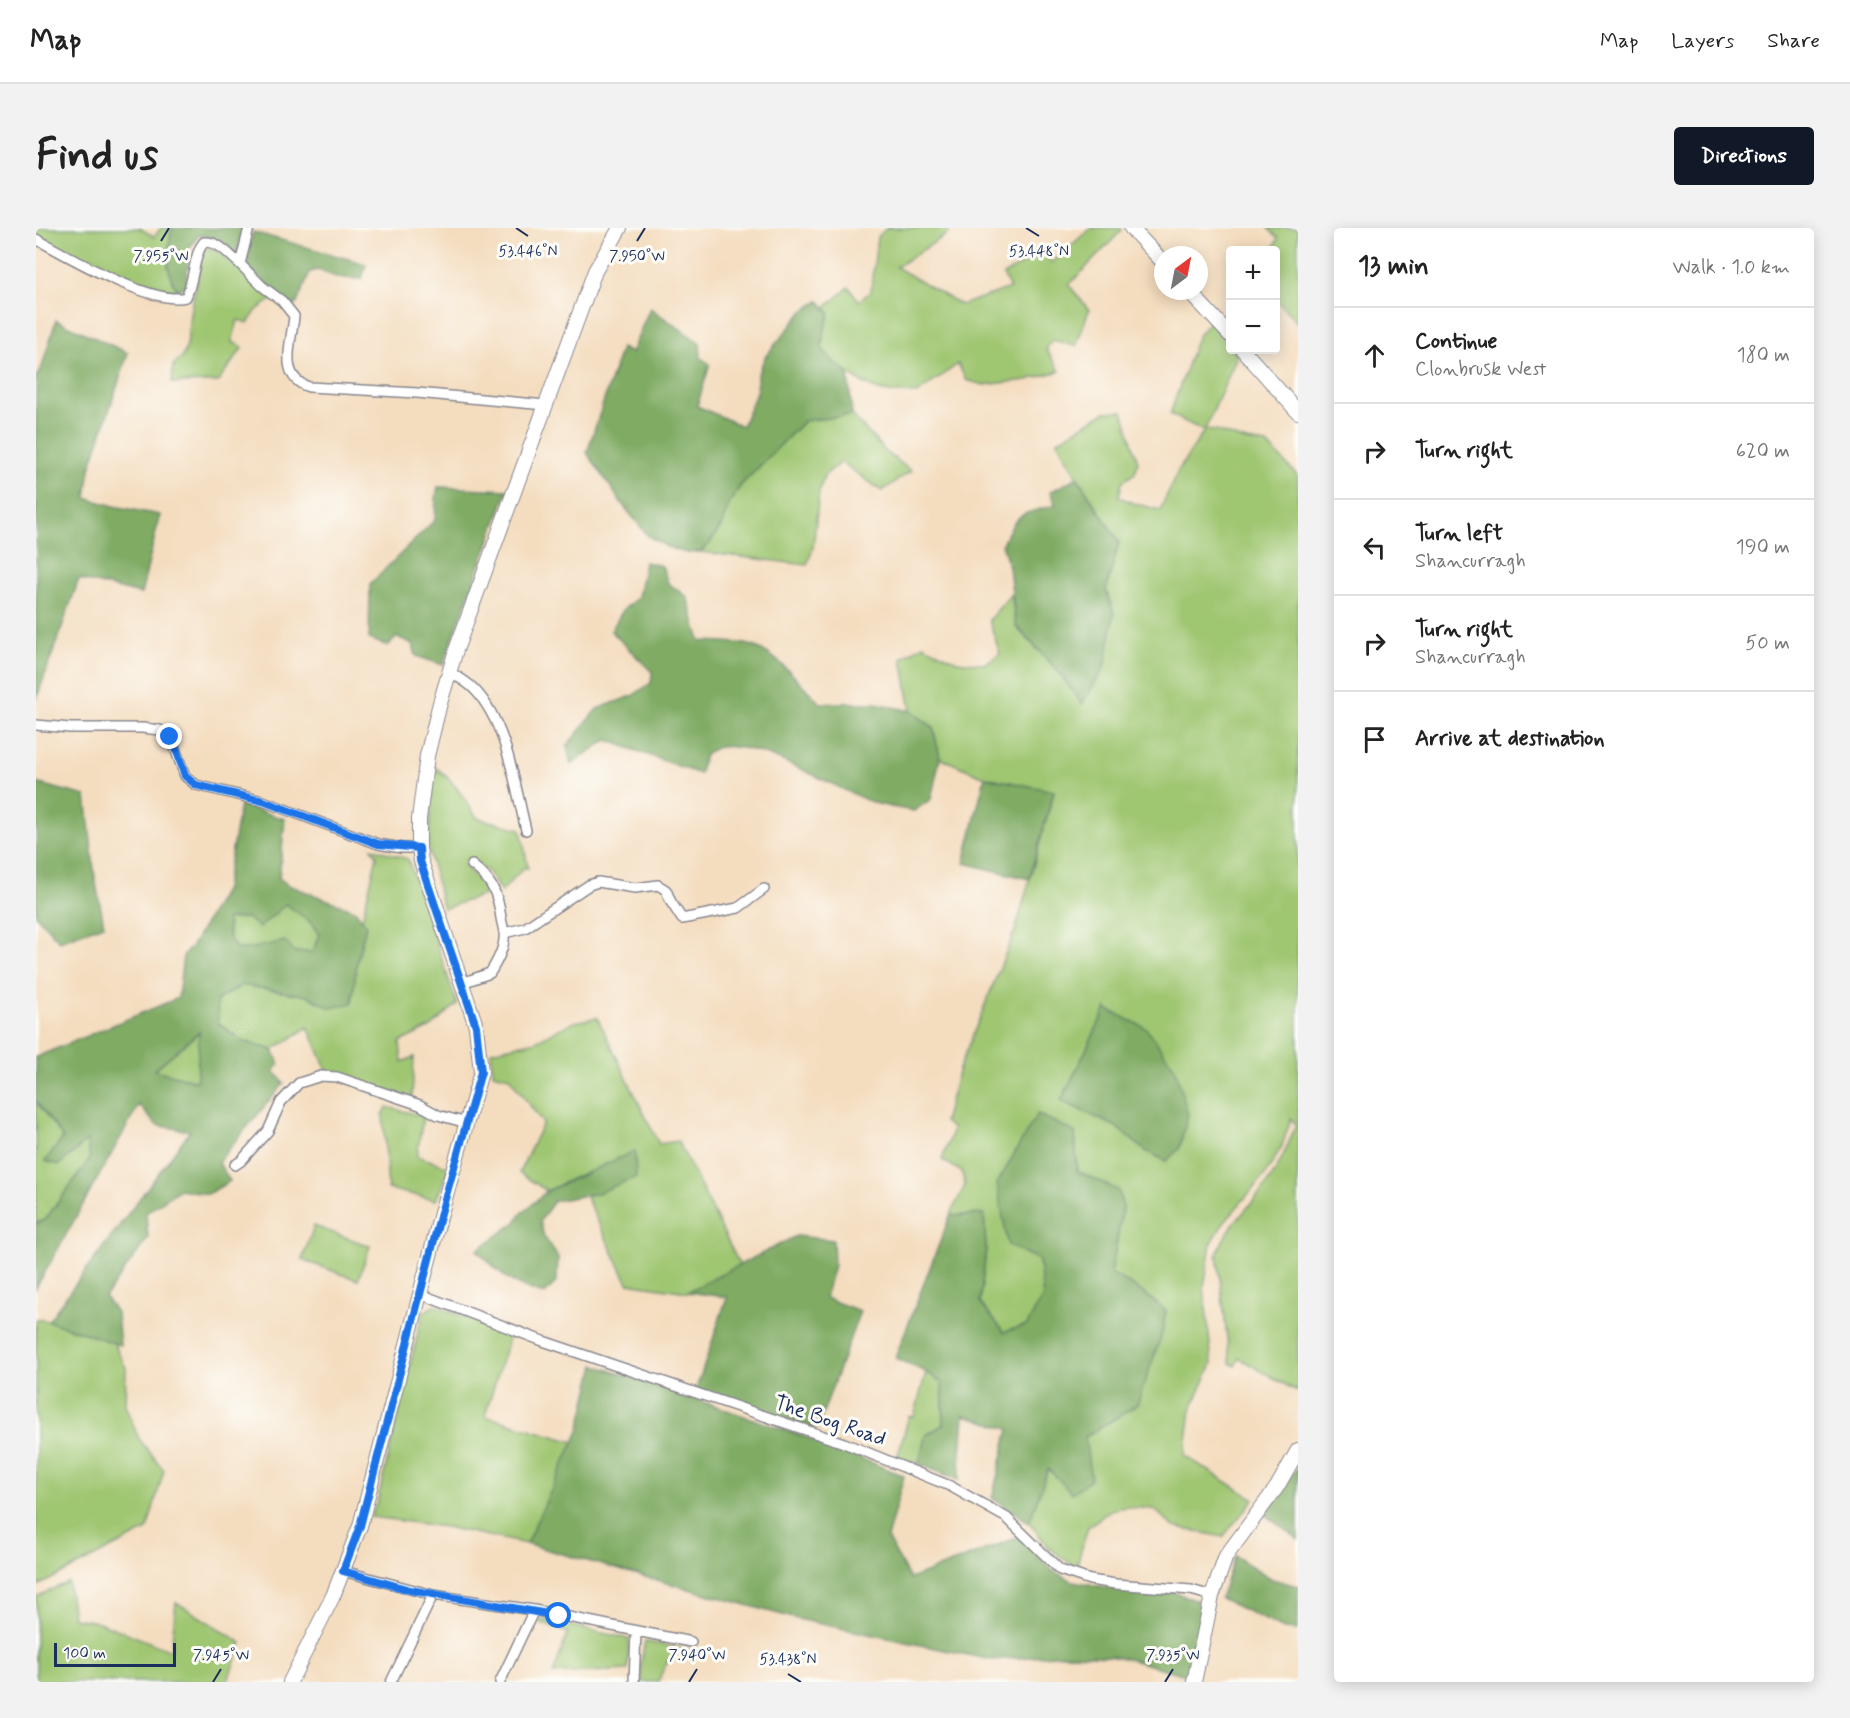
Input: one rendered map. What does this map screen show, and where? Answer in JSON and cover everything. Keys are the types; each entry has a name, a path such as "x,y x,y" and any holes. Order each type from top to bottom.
{"street":[{"path":"240,264 249,228"},
{"path":"290,1682 343,1571 360,1526 481,1072 476,1026 420,861 421,796 427,756 448,671 545,405 594,272 620,228"},
{"path":"1131,228 1154,252"},
{"path":"36,239 90,268 156,295 177,299 186,297 191,288 198,249 204,242 214,243 282,301 294,316 288,361 298,384 309,387 417,393 545,405"},
{"path":"1198,300 1226,331"},
{"path":"1247,354 1298,412"},
{"path":"448,671 469,684 491,711 510,763 526,830"},
{"path":"36,725 160,730 172,740 185,776 196,785 272,804 378,844 419,848"},
{"path":"462,984 490,973 499,957 504,933 494,887 484,874 472,865"},
{"path":"504,933 525,928 589,885 598,882 634,888 657,885 666,890 682,919 738,908 764,889"},
{"path":"235,1165 268,1131 275,1112 299,1083 321,1076 338,1077 420,1105 438,1115 467,1123"},
{"name":"The Bog Road","path":"420,1294 540,1340 844,1443 950,1486 1007,1518 1060,1570 1090,1580 1181,1589 1212,1596"},
{"path":"1194,1682 1212,1596 1226,1556 1277,1487 1298,1450"},
{"path":"343,1571 433,1595 534,1610 691,1642"},
{"path":"391,1682 433,1595"},
{"path":"500,1682 534,1610"},
{"path":"633,1682 636,1632"}],"green space":[{"path":"36,228 140,228 154,237 161,228 172,228 168,267 177,290 169,293 140,284 36,236"},
{"path":"172,228 244,228 236,255 214,239 198,236 189,249 186,286 177,290 168,267"},
{"path":"887,228 945,228 949,233 896,267 961,305 1010,288 1003,275 1044,251 1051,263 1091,228 1121,228 1122,230 1069,285 1089,310 1076,346 1053,340 1046,349 1060,371 1027,380 984,385 966,380 958,364 917,394 888,392 871,387 848,373 822,349 823,334 830,313 825,308 849,287 859,301 871,291 877,237"},
{"path":"1268,228 1298,228 1298,323 1280,304 1280,246 1275,246 1278,238"},
{"path":"253,232 366,264 362,279 339,278 318,270 310,272 297,303 293,307 248,268 248,252"},
{"path":"206,248 215,249 273,299 257,310 248,323 238,320 232,342 243,347 218,382 172,383 173,365 183,356 187,345 190,313 202,255"},
{"path":"819,301 830,313 823,334 822,349 833,362 848,373 852,415 804,421 741,485 729,504 721,526 710,543 700,552 687,553 667,547 648,536 587,453 621,348 631,353 650,308 700,343 701,358 710,364 697,406 742,426 757,391 757,376 765,357 803,311"},
{"path":"56,320 128,353 90,469 86,498 160,515 141,594 79,579 36,700 36,377 41,370"},
{"path":"1210,321 1226,340 1226,354 1238,354 1205,430 1267,444 1298,476 1298,1392 1239,1358 1235,1366 1230,1363 1217,1254 1227,1234 1263,1190 1277,1168 1296,1125 1291,1118 1282,1146 1265,1175 1224,1222 1211,1244 1204,1287 1212,1364 1191,1410 1185,1456 1254,1499 1223,1537 1174,1527 1154,1509 1126,1507 1111,1510 1088,1527 1076,1568 1048,1547 1029,1522 1048,1469 1085,1437 1137,1404 1166,1311 1142,1292 1111,1273 1123,1207 1093,1180 1077,1171 1075,1132 1039,1260 1043,1296 1027,1326 1004,1332 980,1303 986,1249 984,1214 950,1216 965,1185 962,1172 942,1160 953,1129 944,1122 959,1069 1016,928 1054,792 985,777 940,758 933,727 911,711 902,658 923,645 957,661 984,664 1000,654 989,620 1011,594 1016,627 1058,671 1082,704 1114,614 1106,590 1119,542 1057,441 1105,412 1123,411 1138,462 1135,473 1122,482 1119,497 1160,510 1178,471 1204,431 1170,414 1197,337","holes":["1106,1009 1146,1151 1115,1126 1061,1101"]},
{"path":"852,415 885,451 911,471 882,491 841,462 824,476 819,493 813,548 807,565 700,552 710,543 721,526 729,504 741,485 805,420"},
{"path":"1077,477 1119,542 1106,590 1114,614 1105,667 1082,704 1058,671 1016,626 1009,567 1002,544 1017,519 1028,513 1056,505 1050,492"},
{"path":"438,487 508,490 443,665 416,656 413,644 397,637 388,646 369,639 370,584 435,520"},
{"path":"645,562 662,566 668,583 687,597 700,641 736,643 756,647 782,664 820,703 875,703 911,711 933,727 940,758 931,799 914,811 882,805 856,796 769,755 727,747 712,750 706,754 700,774 607,740 571,764 567,746 597,709 632,696 651,683 652,672 611,631 623,610 638,597"},
{"path":"434,767 453,784 477,818 521,829 528,868 523,868 501,892 488,872 470,859 464,863 469,871 492,892 443,909 428,847"},
{"path":"985,777 1054,791 1029,879 964,863"},
{"path":"36,783 86,796 95,878 104,925 59,941 36,915"},
{"path":"240,805 285,819 279,878 288,885 355,910 366,925 357,962 352,1003 331,1008 308,996 242,985 217,1000 218,1023 243,1041 273,1050 279,1064 274,1071 284,1083 218,1162 230,1181 208,1194 180,1189 146,1213 148,1238 105,1297 117,1314 120,1345 48,1321 190,1131 156,1125 139,1105 36,1288 36,1223 45,1220 90,1159 87,1141 59,1165 45,1161 63,1138 36,1101 36,1057 178,998 183,956 192,946 225,889","holes":["286,904 310,922 319,934 313,952 295,952 285,941 248,949 236,949 229,938 227,919 247,918 259,928","199,1032 197,1081 154,1070"]},
{"path":"372,848 408,859 457,1004 431,1027 400,1042 402,1062 414,1057 412,1098 328,1073 308,1027 273,1050 243,1041 218,1023 217,1000 242,985 308,996 331,1008 357,962 366,925 362,919 377,856"},
{"path":"286,904 310,922 319,934 313,953 236,949 229,938 227,919 247,918"},
{"path":"1106,1009 1146,1028 1175,1068 1188,1115 1179,1149 1166,1161 1146,1151 1115,1126 1061,1101"},
{"path":"597,1017 659,1144 678,1141 740,1266 687,1292 628,1283 585,1195 598,1193 586,1172 547,1191 519,1173 543,1123 509,1077 493,1073 491,1051 536,1041 571,1023"},
{"path":"200,1032 197,1081 153,1070"},
{"path":"36,1101 63,1138 46,1161 59,1165 88,1140 90,1159 45,1220 36,1223"},
{"path":"387,1107 423,1116 417,1156 449,1167 436,1200 388,1189 383,1115"},
{"path":"1037,1114 1075,1132 1077,1171 1118,1190 1123,1207 1111,1273 1142,1292 1166,1311 1162,1334 1137,1405 1085,1437 1091,1479 1072,1493 1048,1469 1029,1522 992,1498 1009,1429 964,1415 959,1480 919,1464 925,1436 944,1424 942,1383 926,1372 895,1358 950,1216 984,1214 986,1248 980,1303 1004,1332 1027,1325 1043,1296 1039,1260 1008,1245 997,1184"},
{"path":"635,1151 636,1177 598,1193 554,1201 540,1221 544,1237 558,1257 557,1281 545,1294 523,1287 507,1278 477,1250 516,1222 520,1215 547,1191"},
{"path":"314,1226 370,1246 358,1280 302,1260"},
{"path":"796,1236 833,1240 834,1265 825,1298 860,1311 817,1429 696,1390 727,1297 687,1292"},
{"path":"435,1305 510,1334 485,1416 574,1442 526,1544 445,1527 371,1517 378,1499 419,1328 424,1312"},
{"path":"36,1319 114,1343 126,1368 125,1405 139,1439 164,1470 147,1530 36,1587"},
{"path":"595,1365 823,1443 904,1476 887,1538 910,1579 1019,1537 1053,1571 1073,1581 1115,1589 1172,1592 1196,1600 1202,1607 1202,1615 1190,1676 1124,1658 1096,1655 1067,1654 992,1660 797,1619 526,1544 579,1431"},
{"path":"926,1372 942,1382 944,1424 925,1436 919,1464 897,1458 909,1416 914,1417"},
{"path":"1298,1467 1298,1539 1264,1514"},
{"path":"1235,1556 1272,1579 1298,1586 1298,1630 1284,1629 1220,1598"},
{"path":"68,1582 73,1618 99,1622 171,1651 176,1602 242,1643 227,1682 36,1682 36,1597"},
{"path":"541,1619 629,1639 628,1670 553,1674 568,1633 540,1623"},
{"path":"645,1642 697,1652 688,1651 676,1654 667,1662 658,1682 641,1682 641,1661"}],"route":[{"path":"170,737 175,744 185,776 196,785 263,801 378,844 419,848 420,861 476,1026 481,1072 441,1213 368,1498 343,1571 433,1595 534,1610 559,1616"}]}
